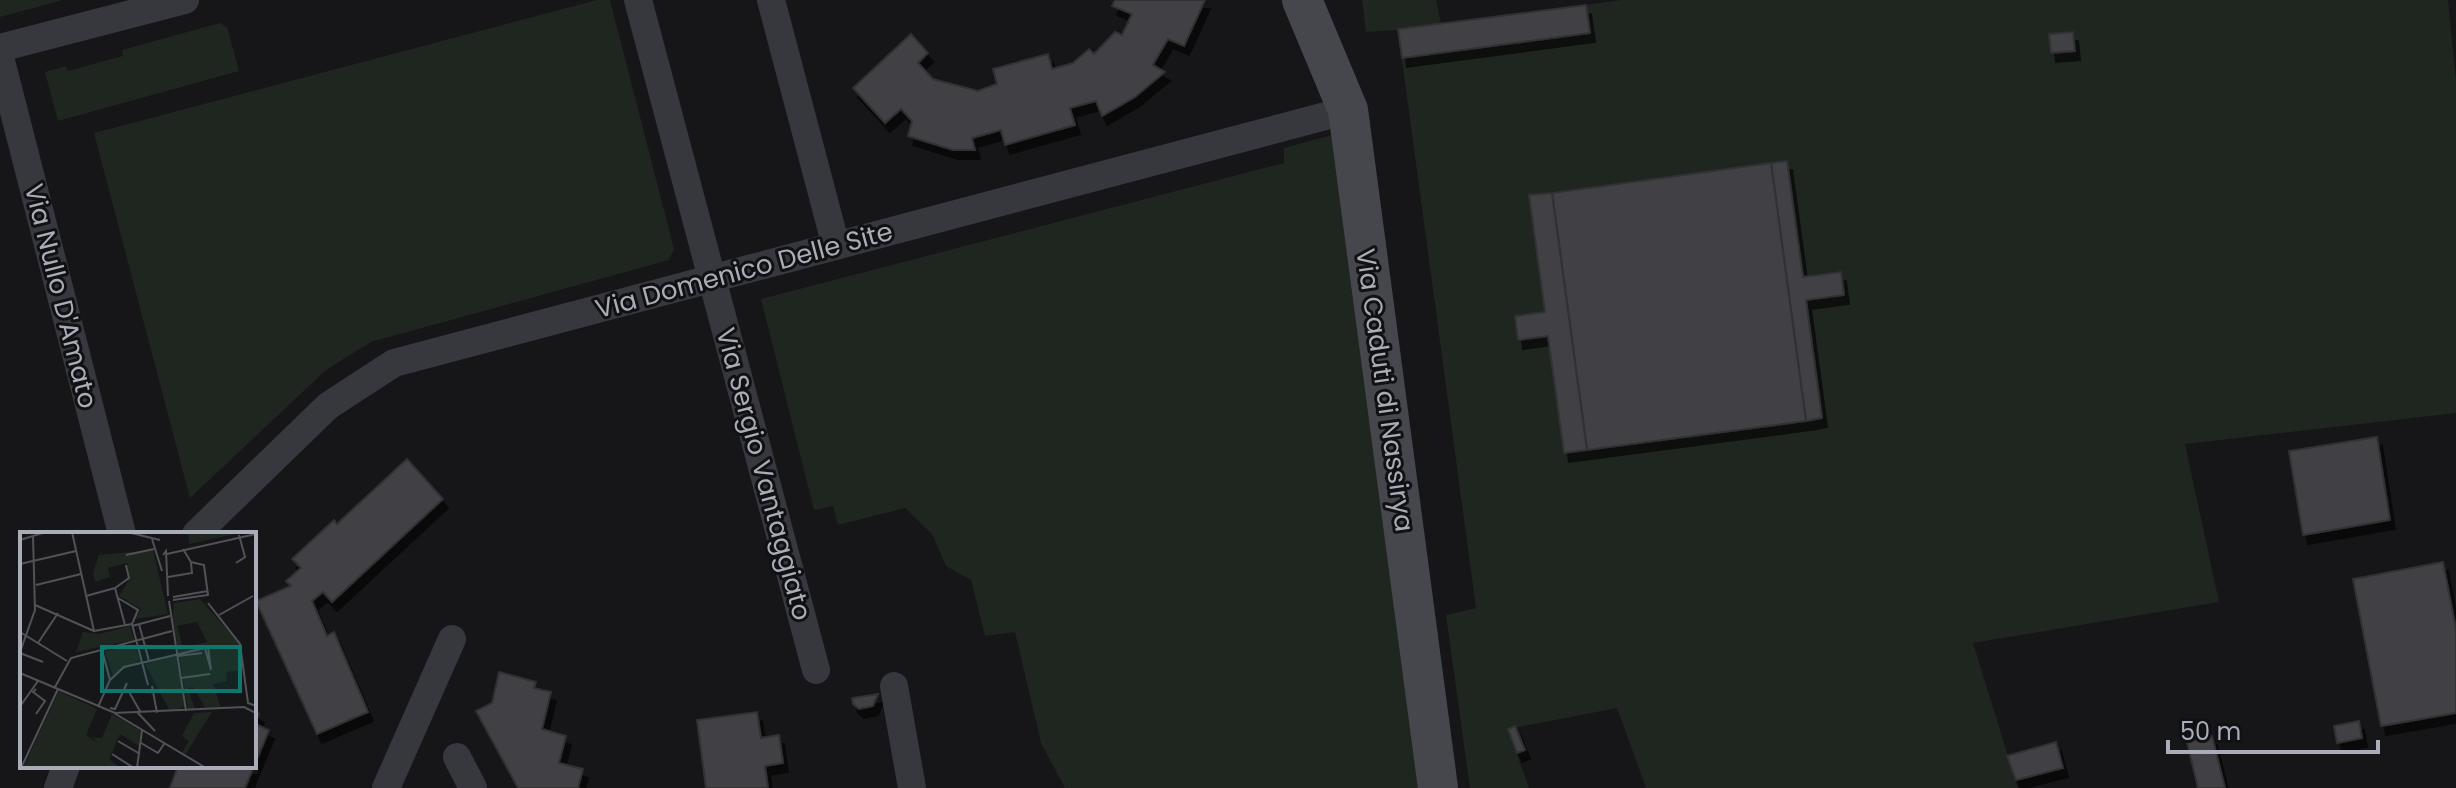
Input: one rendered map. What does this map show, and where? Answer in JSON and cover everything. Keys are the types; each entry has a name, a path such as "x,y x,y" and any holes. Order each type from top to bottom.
{"street":[{"path":"0,48 185,0"},
{"name":"Via Sergio Vantaggiato","path":"638,0 816,670"},
{"path":"771,0 836,246"},
{"name":"Via Caduti di Nassirya","path":"1302,0 1348,110 1438,788"},
{"name":"Via Nullo D'Amato","path":"0,57 121,532"},
{"name":"Via Domenico Delle Site","path":"198,532 328,406 394,363 1348,110"},
{"path":"386,788 452,639"},
{"path":"894,686 912,788"},
{"path":"457,757 473,788"},
{"path":"58,788 65,768"}],"shaded area":[{"path":"0,0 63,0 0,17"},
{"path":"597,0 610,0 674,249 669,260 371,342 326,370 190,498 94,133"},
{"path":"1362,0 1436,0 1441,24 1621,0 2448,0 2456,80 2456,413 2185,444 2219,602 1973,643 2018,788 1646,788 1617,708 1508,729 1529,788 1470,788 1446,615 1476,608 1398,30 1366,32"},
{"path":"220,23 227,27 239,71 58,121 45,72 66,66 68,71 123,56 122,50"},
{"path":"1332,135 1422,788 1065,788 1041,743 1015,632 985,636 971,580 946,566 932,534 905,508 838,525 833,506 814,510 761,299 1284,163 1284,148"}],"building":[{"path":"1115,0 1205,0 1184,46 1168,39 1155,61 1153,65 1165,72 1135,97 1102,116 1096,101 1070,108 1075,125 1005,145 1001,130 972,138 975,150 953,150 908,136 912,121 901,109 885,123 853,88 911,34 928,53 918,63 933,79 978,91 997,84 993,69 1048,54 1052,69 1073,63 1089,49 1094,54 1115,32 1122,35 1132,14 1112,6"},
{"path":"1586,5 1590,33 1402,58 1398,29"},
{"path":"2073,32 2075,51 2051,53 2049,34"},
{"path":"1787,161 1803,277 1841,272 1844,295 1806,300 1822,418 1806,421 1771,163"},
{"path":"1771,163 1806,421 1587,450 1552,193"},
{"path":"1552,193 1587,450 1564,453 1548,336 1518,340 1515,316 1545,312 1529,195"},
{"path":"2377,437 2390,520 2303,535 2289,451"},
{"path":"407,459 443,499 332,602 323,592 312,601 327,636 334,632 368,712 317,734 256,601 291,586 286,581 301,568 292,559 334,520 337,524"},
{"path":"2443,562 2456,629 2456,713 2381,726 2353,579"},
{"path":"499,672 536,682 534,688 551,692 542,729 566,736 559,763 583,769 578,788 518,788 476,711 492,703"},
{"path":"878,694 873,706 859,709 853,704 852,698"},
{"path":"757,712 761,738 779,735 783,763 765,766 768,788 706,788 697,720"},
{"path":"2359,721 2362,738 2337,743 2334,726"},
{"path":"256,724 269,730 256,761"},
{"path":"1515,726 1525,750 1517,753 1508,729"},
{"path":"2212,736 2225,788 2198,788 2187,742"},
{"path":"2056,742 2063,768 2016,780 2007,756"},
{"path":"177,768 253,768 245,788 170,788"}]}
